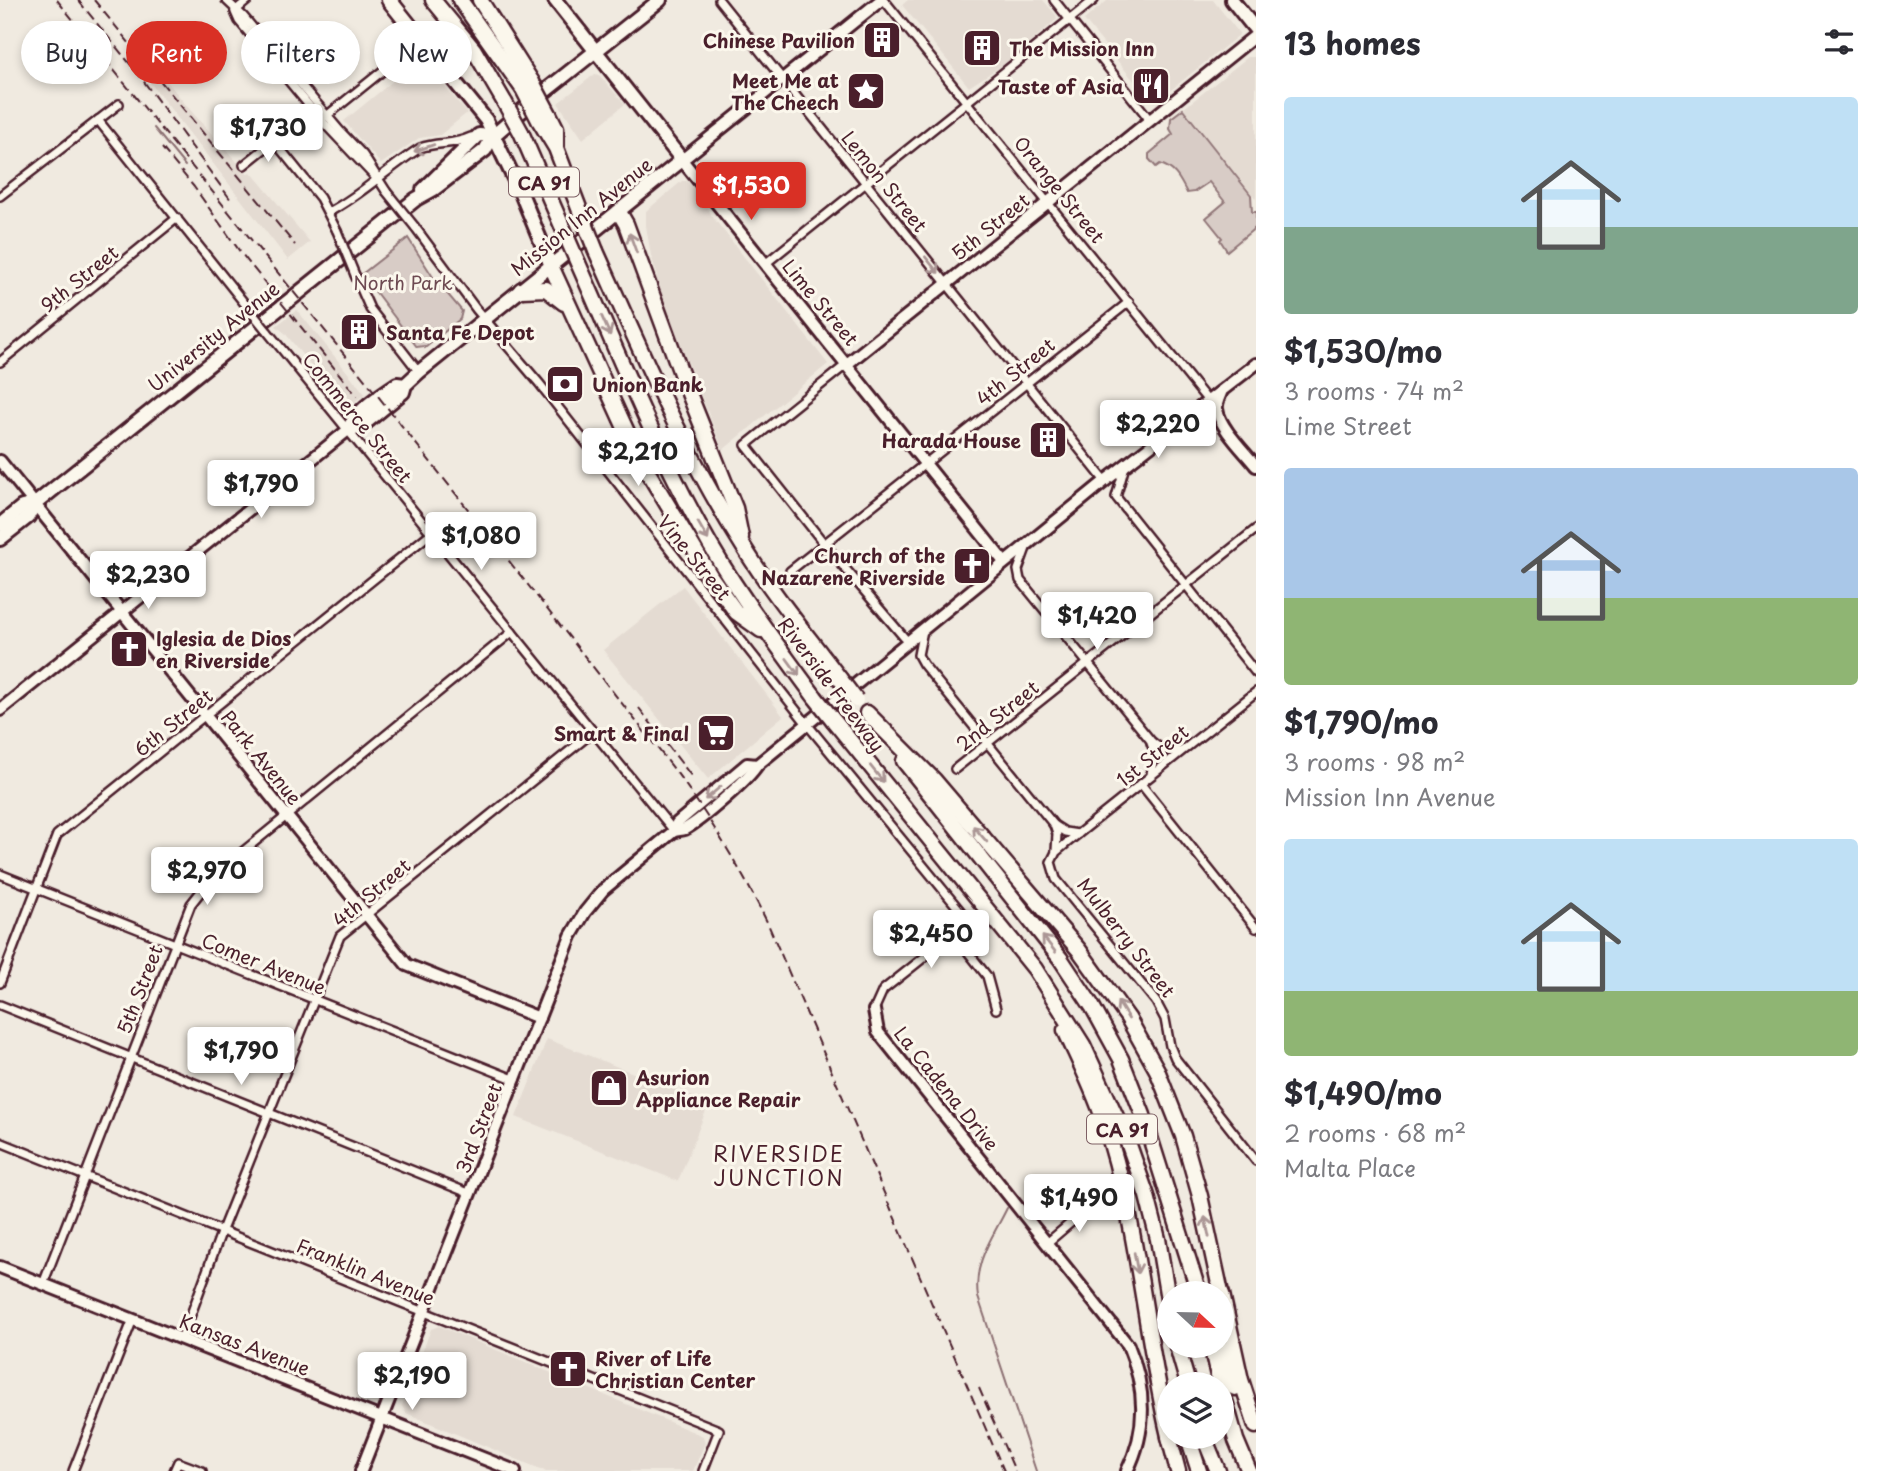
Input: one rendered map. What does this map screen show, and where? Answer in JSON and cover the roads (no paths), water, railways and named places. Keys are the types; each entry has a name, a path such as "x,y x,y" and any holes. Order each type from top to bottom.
{"highway":[{"path":"388,0 405,21"},
{"name":"Riverside Freeway","path":"433,0 474,50 521,132 664,455 699,525 739,592 815,697 1035,969 1083,1045 1129,1145 1152,1218 1164,1281"},
{"path":"460,0 528,85"},
{"path":"480,0 528,85"},
{"name":"Riverside Freeway","path":"528,85 544,117 556,128 556,148 596,251 691,457 744,548 840,679 1060,958 1092,1006 1121,1059 1140,1106 1196,1281"},
{"path":"619,212 626,224 735,509 744,548"},
{"path":"551,266 637,454 668,509 736,612 771,636"},
{"path":"521,290 546,289 567,306"},
{"path":"867,713 934,780 1089,962 1128,1018 1157,1070 1193,1166 1218,1281"},
{"path":"1035,969 1103,1118 1118,1169 1157,1381"},
{"path":"1234,1350 1256,1426"},
{"path":"1225,1358 1256,1441"},
{"path":"1234,1433 1249,1471"},
{"path":"1172,1449 1178,1471"},
{"path":"1192,1449 1199,1471"},
{"path":"1209,1449 1218,1471"}],"main road":[{"name":"Lime Street","path":"555,0 1004,562"},
{"name":"University Avenue","path":"0,539 28,517 35,504 416,199 485,150 493,136 660,0"},
{"name":"Mission Inn Avenue","path":"0,710 348,429 359,428 403,392 405,385 419,372 782,78 883,0"},
{"path":"1232,0 1256,30"},
{"name":"5th Street","path":"848,364 1256,35"},
{"path":"457,84 486,120 521,193 551,266"},
{"path":"479,135 493,136"},
{"name":"University Avenue","path":"416,199 479,135"},
{"path":"457,171 463,171 485,159 508,168"},
{"name":"3rd Street","path":"361,1471 571,936 585,912 603,890 674,831 684,830 709,810 751,774 757,765 1004,562 1256,364"},
{"path":"1222,390 1217,412 1223,424 1256,466"},
{"path":"1198,409 1223,424"},
{"name":"Park Avenue","path":"0,461 407,965 539,1018"},
{"name":"University Avenue","path":"0,525 22,507 35,504"},
{"name":"La Cadena Drive","path":"874,1010 878,1032 1011,1195 1128,1345 1142,1390 1142,1427 1128,1471"},
{"name":"Kansas Avenue","path":"0,1267 383,1417 489,1466 515,1471"}],"street":[{"name":"Vine Street","path":"226,0 243,16 324,118 377,179 807,724 963,914 965,920 954,934"},
{"path":"235,10 248,0"},
{"name":"Lemon Street","path":"719,0 1105,481"},
{"name":"Orange Street","path":"883,0 1208,401"},
{"path":"1054,0 1150,120"},
{"path":"765,264 1094,0"},
{"path":"324,118 374,78"},
{"path":"0,196 119,104"},
{"name":"Commerce Street","path":"98,120 674,831"},
{"path":"329,212 369,187 420,148 433,144 455,144 479,135"},
{"path":"244,165 274,141 329,212 370,309 419,372"},
{"name":"9th Street","path":"0,362 177,218"},
{"name":"4th Street","path":"790,571 1129,302"},
{"name":"5th Street","path":"825,545 746,445 848,364"},
{"path":"1125,466 1116,496 1255,669"},
{"name":"2nd Street","path":"955,769 1256,529"},
{"name":"6th Street","path":"0,984 57,835 431,533"},
{"path":"1027,544 1018,570 1020,580 1151,741 1160,749 1169,752 1182,751"},
{"path":"825,545 908,642"},
{"path":"923,629 918,655 923,664 1054,825 1065,832 1078,834"},
{"name":"5th Street","path":"43,1284 191,904 213,876 512,632"},
{"name":"1st Street","path":"1056,852 1255,691"},
{"name":"4th Street","path":"182,1339 222,1230 340,936 593,732"},
{"path":"1151,741 1154,751 1151,776"},
{"path":"1141,784 1256,928"},
{"name":"Mulberry Street","path":"1054,825 1057,834 1056,852 1051,862 1056,879 1156,1002 1165,1019 1170,1046 1179,1065 1256,1161"},
{"name":"Comer Avenue","path":"0,874 516,1080"},
{"path":"874,1010 883,990 954,934 986,976 996,1009"},
{"path":"0,1005 471,1194"},
{"name":"Franklin Avenue","path":"0,1142 719,1430 703,1471"},
{"path":"1047,1243 1081,1214 1099,1206"},
{"path":"73,1471 133,1319"},
{"path":"174,1471 178,1462 202,1471"}],"waterway":[{"path":"154,128 185,166"},
{"path":"1007,1208 981,1262 977,1284 978,1297 1036,1471"}],"railway":[{"path":"57,0 386,406 674,769 712,825 768,924 1004,1471"},
{"path":"78,0 139,75 231,200"},
{"path":"94,0 295,245"},
{"path":"162,148 194,187 241,253 357,396"},
{"path":"639,708 692,777"},
{"path":"979,1388 1015,1471"}],"place":[{"name":"Chinese Pavilion","path":"882,40"},
{"name":"The Mission Inn","path":"982,48"},
{"name":"Taste of Asia","path":"1151,86"},
{"name":"Meet Me at The Cheech","path":"866,91"},
{"name":"Santa Fe Depot","path":"359,332"},
{"name":"Union Bank","path":"565,384"},
{"name":"Harada House","path":"1048,440"},
{"name":"Church of the Nazarene Riverside","path":"972,566"},
{"name":"Iglesia de Dios en Riverside","path":"129,649"},
{"name":"Smart & Final","path":"716,733"},
{"name":"Asurion Appliance Repair","path":"609,1088"},
{"name":"River of Life Christian Center","path":"568,1369"}],"district":[{"name":"RIVERSIDE JUNCTION","path":"779,1165"}],"park label":[{"name":"North Park","path":"403,282"}]}
